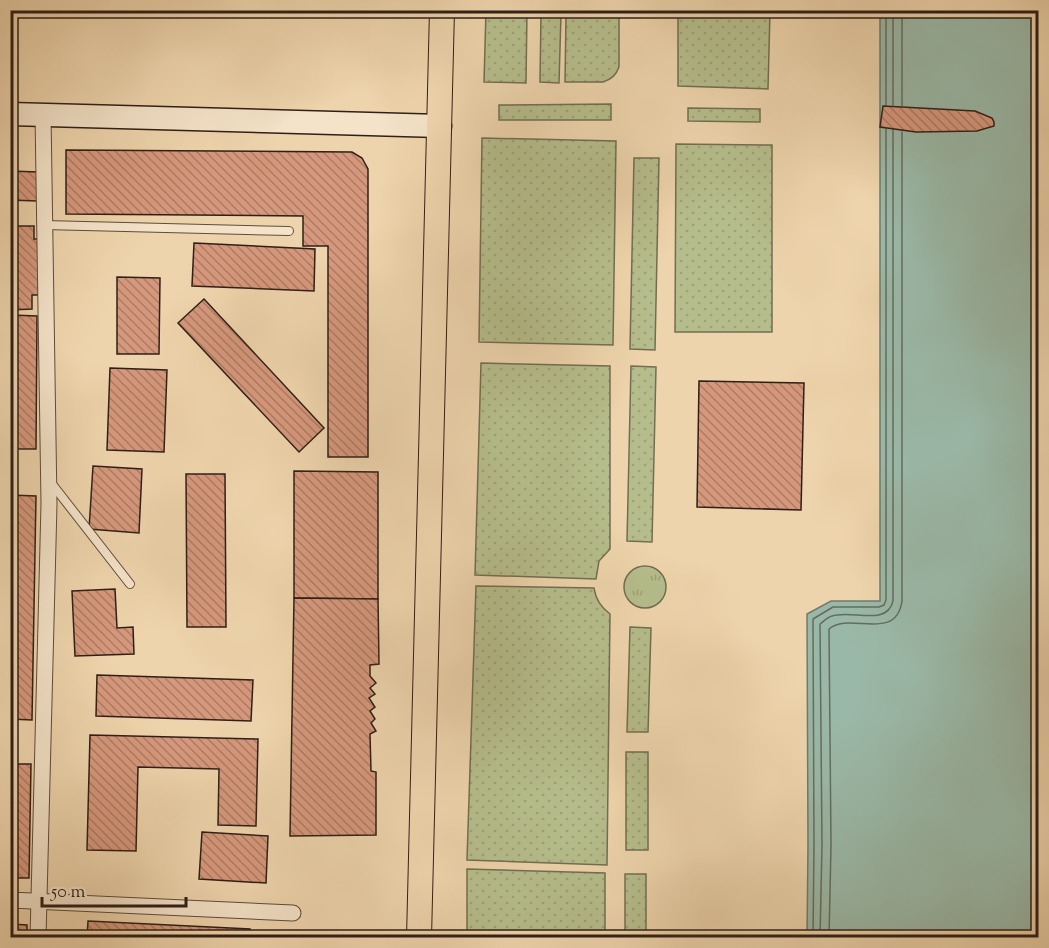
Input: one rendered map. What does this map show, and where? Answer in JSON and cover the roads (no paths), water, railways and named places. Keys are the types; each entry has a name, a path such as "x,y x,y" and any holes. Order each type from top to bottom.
{"main road":[{"path":"419,938 442,10"},
{"path":"10,114 440,126"}],"street":[{"path":"38,938 49,481 43,114"},
{"path":"10,900 293,913"}],"lane":[{"path":"44,225 289,231"},
{"path":"49,481 130,584"}],"water":[{"path":"880,11 1038,11 1038,937 807,937 807,614 831,601 880,601"}]}
